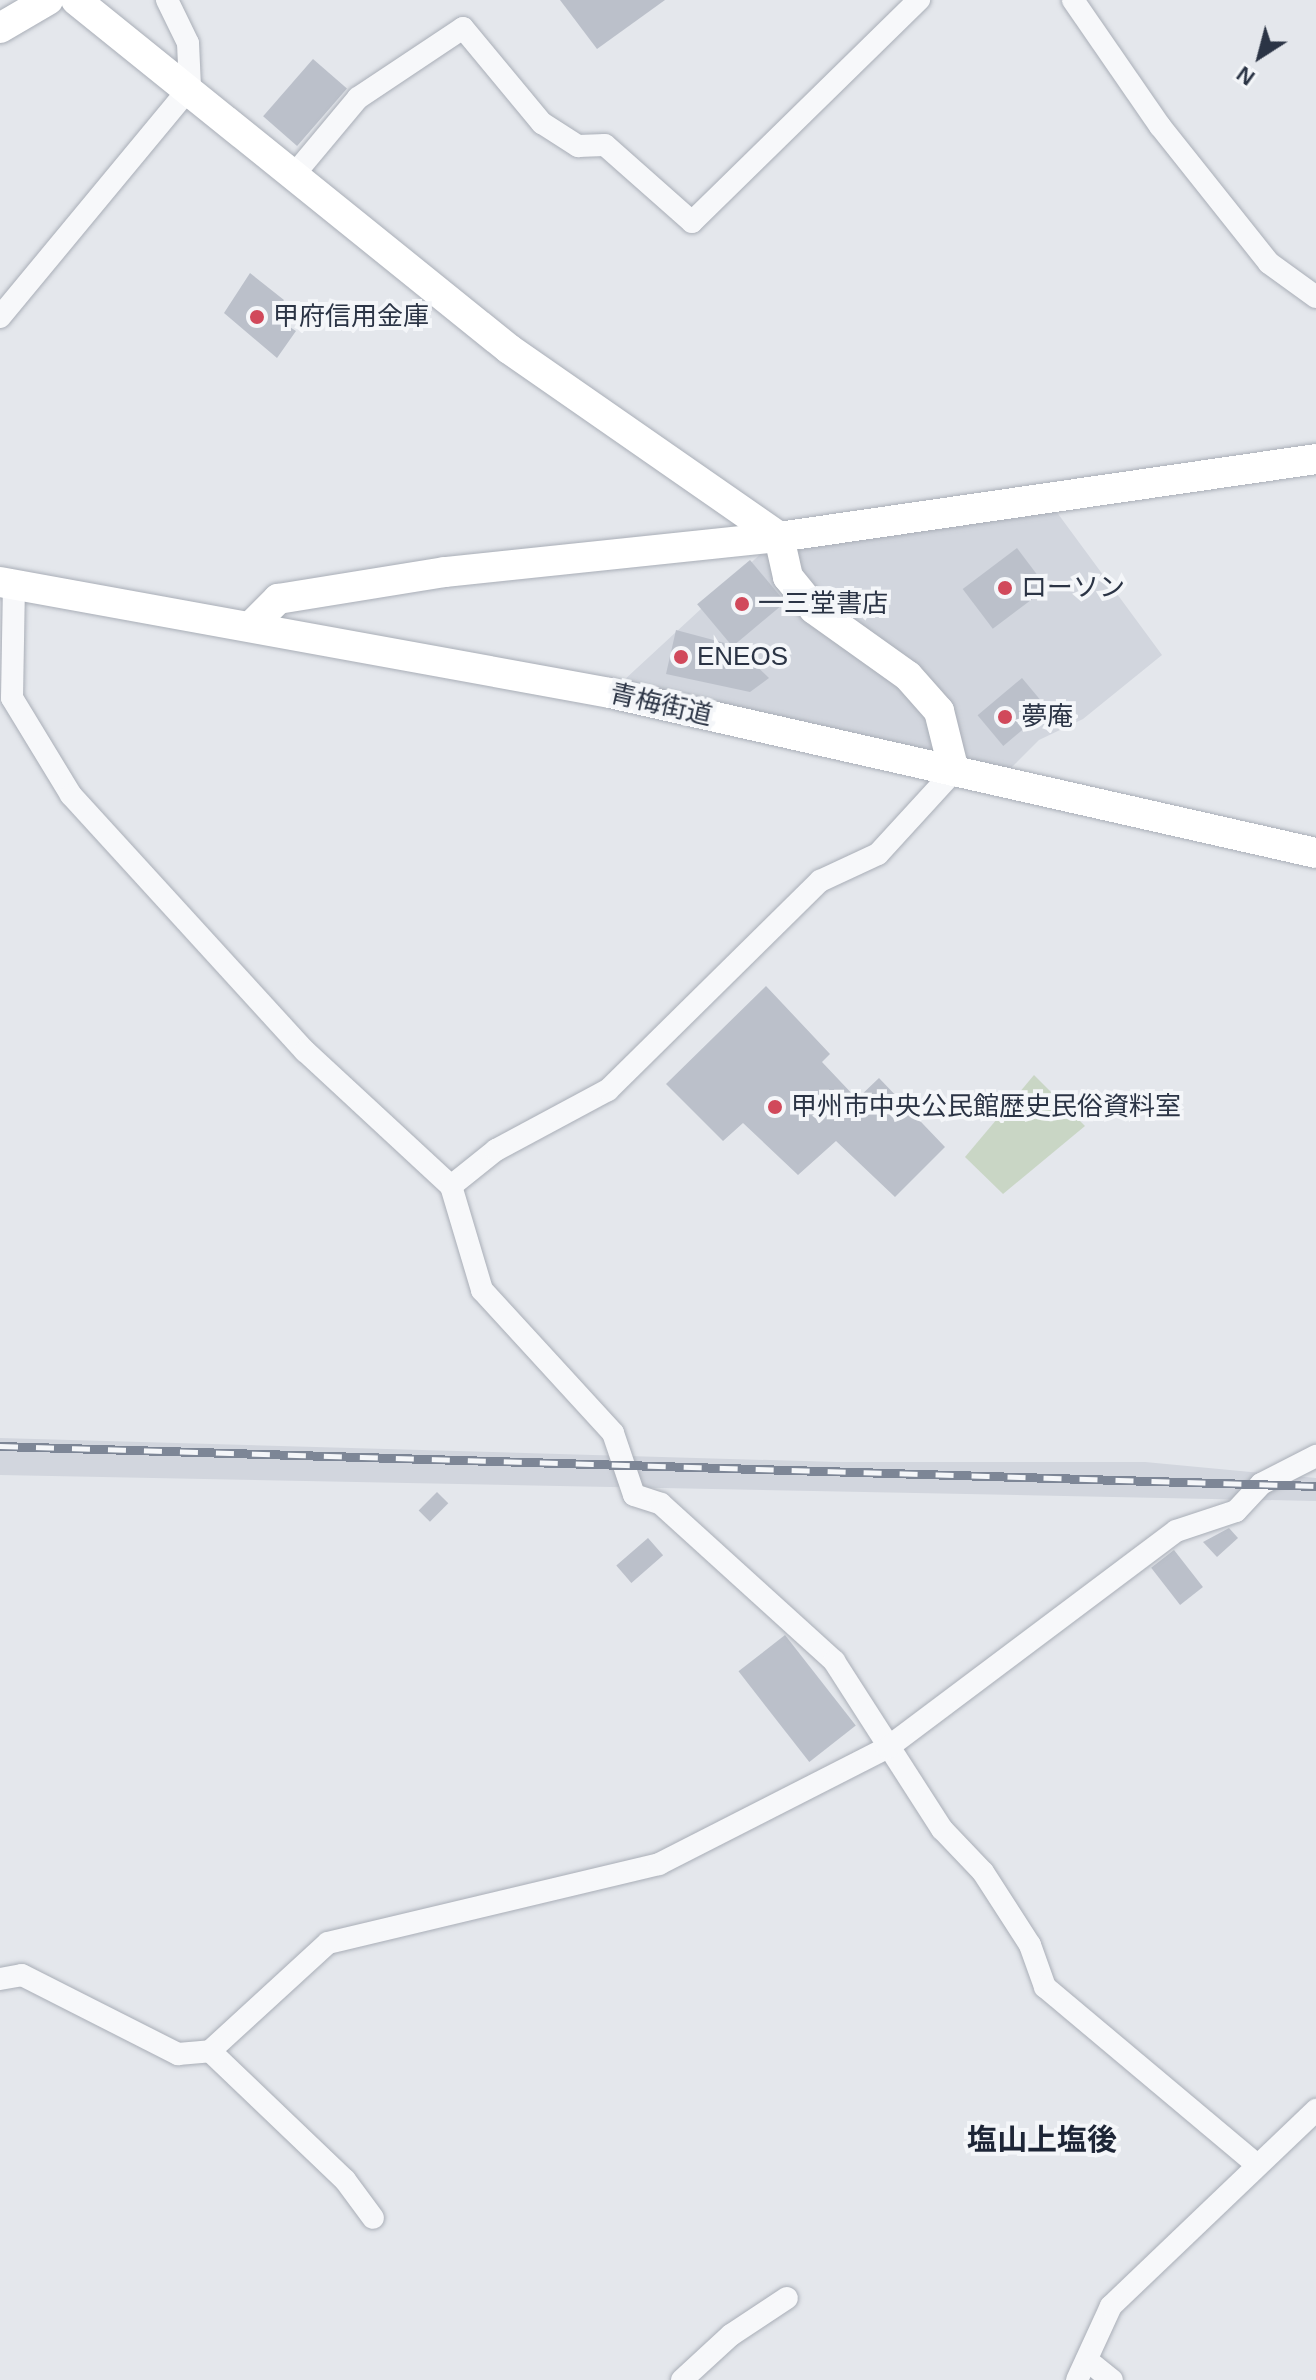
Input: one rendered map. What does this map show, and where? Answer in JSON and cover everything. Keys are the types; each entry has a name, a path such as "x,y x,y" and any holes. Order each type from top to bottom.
{"street":[{"path":"0,28 48,0"},
{"path":"76,0 190,87 292,177 509,349 779,537 788,577 814,609 908,676 939,711 954,771 878,854 820,881 608,1090 496,1150 451,1186"},
{"path":"0,317 190,87 188,43 167,0"},
{"path":"292,177 358,98 463,28 542,123 578,146 605,145 692,222 919,0"},
{"path":"1073,0 1160,126 1269,263 1316,297"},
{"path":"252,625 278,599 445,572 779,537 1316,459"},
{"path":"7,583 9,684 55,773 305,1051 451,1186 482,1290 613,1433 634,1495 661,1504 834,1661 887,1748 942,1829 983,1872 1030,1945 1045,1987 1255,2163"},
{"name":"青梅街道","path":"7,583 252,625 610,693 1316,853"},
{"path":"0,1979 22,1975 178,2054 210,2051 328,1943 659,1864 887,1748 1176,1531 1236,1511 1261,1484 1316,1456"},
{"path":"210,2051 345,2180 373,2218"},
{"path":"1112,2380 1082,2370 1111,2306 1255,2163 1316,2110"},
{"path":"682,2380 731,2335 787,2298"}],"shaded area":[{"path":"1053,507 1162,655 1083,719 1039,740 999,780 610,693 779,537"},
{"path":"0,1438 837,1462 1145,1462 1316,1478 1316,1501 0,1475"}],"green space":[{"path":"1034,1075 1085,1126 1003,1194 965,1157"}],"building":[{"path":"560,0 665,0 597,49"},
{"path":"313,59 347,89 297,146 263,116"},
{"path":"250,273 284,300 273,316 296,331 277,358 224,313"},
{"name":"ローソン","path":"1017,548 1047,588 993,629 963,589"},
{"name":"一三堂書店","path":"750,560 785,602 732,646 697,604"},
{"path":"676,630 736,646 769,678 750,692 666,674"},
{"path":"1022,678 1048,709 1003,746 978,715"},
{"path":"766,986 830,1054 822,1062 857,1099 879,1078 945,1147 895,1197 836,1141 798,1175 743,1123 723,1141 666,1084"},
{"path":"437,1492 448,1503 430,1522 419,1510"},
{"path":"1229,1528 1238,1538 1217,1557 1203,1542"},
{"path":"648,1538 663,1555 631,1583 616,1566"},
{"path":"1174,1550 1203,1587 1180,1605 1151,1568"},
{"path":"785,1635 856,1726 809,1762 739,1671"}],"railway":[{"path":"0,1446 1316,1486"}],"place":[{"name":"甲府信用金庫","path":"257,317"},
{"name":"ローソン","path":"1005,588"},
{"name":"一三堂書店","path":"742,604"},
{"name":"ENEOS","path":"681,657"},
{"name":"夢庵","path":"1005,717"},
{"name":"甲州市中央公民館歴史民俗資料室","path":"775,1107"}],"district":[{"name":"塩山上塩後","path":"1042,2140"}]}
